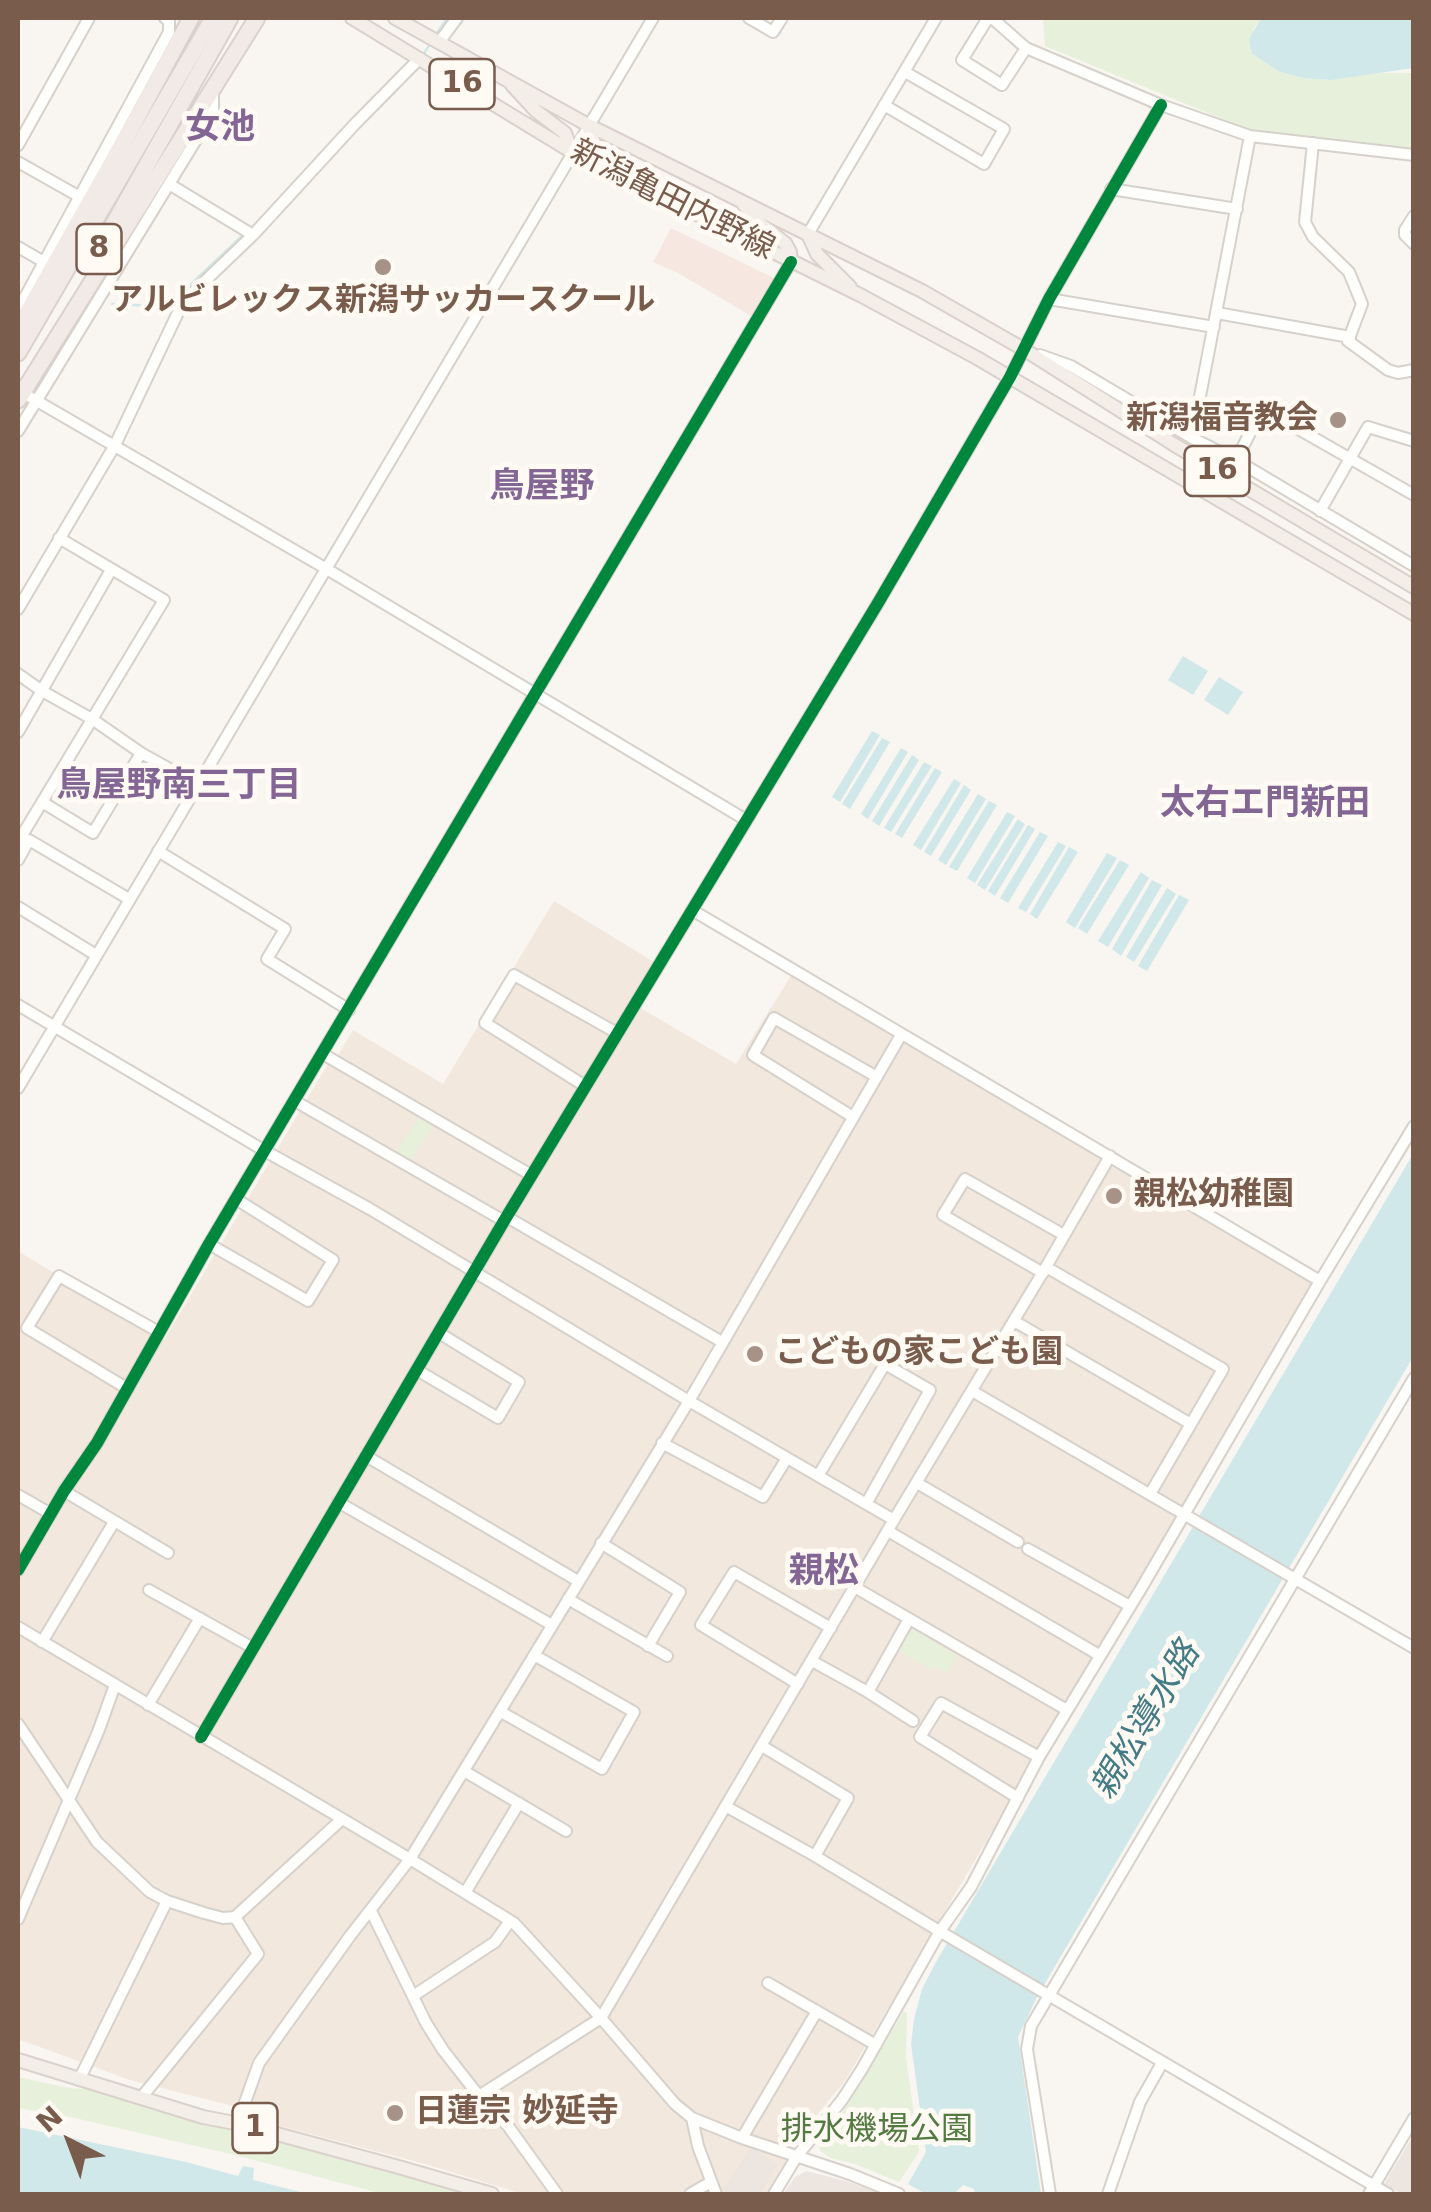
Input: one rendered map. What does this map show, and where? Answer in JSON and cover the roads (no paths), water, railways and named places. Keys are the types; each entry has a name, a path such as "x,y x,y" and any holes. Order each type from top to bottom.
{"highway":[{"name":"8","path":"25,398 213,18"},
{"name":"8","path":"18,353 175,99 230,18"},
{"path":"25,398 257,18"},
{"path":"18,329 190,22"}],"main road":[{"name":"新潟亀田内野線","path":"352,18 572,152 855,293 1010,377 1414,614"},
{"name":"新潟亀田内野線","path":"396,18 588,125 922,291 1414,586"},
{"path":"506,78 528,104 565,133 572,152"},
{"path":"588,125 595,146 639,186"},
{"path":"739,200 759,223 785,243 791,262"},
{"path":"808,234 817,254 855,293"},
{"name":"1","path":"18,2060 203,2117 492,2194"}],"street":[{"path":"18,145 89,18"},
{"path":"440,41 457,18"},
{"path":"18,1088 652,18"},
{"path":"749,18 773,32 782,18"},
{"path":"808,234 936,18"},
{"path":"1026,48 1002,85 962,60 990,18 1026,48 1161,105 1250,136 1414,155"},
{"path":"18,310 169,32 167,20"},
{"path":"18,609 115,445 183,302 253,235 420,58"},
{"path":"884,105 984,164 1004,130 905,72"},
{"path":"18,431 25,398 214,112 212,88"},
{"path":"201,1736 505,1219 878,603 1010,377 1049,299 1161,105"},
{"path":"1192,438 1250,136"},
{"path":"1313,144 1305,222 1313,237 1349,272 1362,304 1348,340 1388,370 1414,370"},
{"path":"18,162 80,197"},
{"path":"169,184 253,235"},
{"path":"1111,189 1237,209"},
{"path":"1414,216 1405,230 1414,244"},
{"path":"18,247 44,262"},
{"path":"19,1564 97,1443 209,1244 791,262"},
{"path":"1049,299 1214,327"},
{"path":"1217,313 1350,337"},
{"path":"1025,350 1071,366 1414,566"},
{"path":"25,398 115,445 746,820"},
{"path":"1236,460 1252,429 1260,424 1286,422 1414,495"},
{"path":"1320,510 1368,426 1414,441"},
{"path":"18,842 164,600 60,538"},
{"path":"18,732 112,570"},
{"path":"18,674 197,784"},
{"path":"42,802 93,832 142,753"},
{"path":"18,860 29,840 129,899"},
{"path":"158,851 285,928 267,959 349,1010"},
{"path":"18,907 96,955"},
{"path":"692,910 1320,1281"},
{"path":"586,1086 485,1024 514,976 617,1033"},
{"path":"18,1005 866,1504 891,1526 1099,1656"},
{"path":"854,1118 752,1055 774,1018 877,1077"},
{"path":"240,2124 259,2063 410,1859 688,1401 902,1035"},
{"path":"323,1054 531,1176"},
{"path":"295,1101 722,1342"},
{"path":"774,2194 797,2156 842,2100 972,1887 1038,1757 1189,1516 1320,1281 1414,1126"},
{"path":"479,2096 601,2018 1110,1156"},
{"path":"1064,1235 965,1179 943,1215 1224,1369 1150,1494"},
{"path":"209,1244 308,1301 333,1260 236,1199"},
{"path":"128,1389 27,1328 59,1276 159,1332"},
{"path":"1014,1322 1191,1424"},
{"path":"417,1370 498,1418 519,1382 440,1333"},
{"path":"818,1476 885,1364 930,1390 866,1504"},
{"path":"1050,2194 1027,2049 1031,2026 1045,1993 1414,1378"},
{"path":"972,1392 1414,1648"},
{"path":"662,1442 763,1497 787,1458"},
{"path":"366,1456 578,1581"},
{"path":"917,1482 1018,1542"},
{"path":"64,1491 168,1553"},
{"path":"18,1495 50,1514"},
{"path":"338,1502 552,1625"},
{"path":"42,1642 114,1522"},
{"path":"601,1543 680,1592 648,1646"},
{"path":"1028,1549 1130,1606"},
{"path":"798,1684 701,1625 734,1572 831,1628"},
{"path":"856,1588 1066,1710"},
{"path":"150,1590 253,1648"},
{"path":"568,1599 667,1656"},
{"path":"148,1705 200,1618"},
{"path":"868,1692 910,1619"},
{"path":"18,1628 510,1921 692,2118 898,2194"},
{"path":"500,1712 602,1769 634,1712 534,1655"},
{"path":"812,1661 913,1720"},
{"path":"18,1919 98,1732 114,1685"},
{"path":"1018,1798 920,1737 941,1703 1038,1757"},
{"path":"18,1724 97,1842 150,1892 167,1902 223,1918 236,1917 342,1819"},
{"path":"762,1746 848,1798 816,1856"},
{"path":"464,1771 566,1831"},
{"path":"465,1893 519,1803"},
{"path":"727,1806 1371,2190 1388,2194"},
{"path":"79,2080 167,1902"},
{"path":"371,1911 443,2050 508,2126 557,2194"},
{"path":"141,2098 258,1954 236,1917"},
{"path":"413,1996 494,1942 510,1921"},
{"path":"768,1983 876,2045"},
{"path":"742,2138 817,2011"},
{"path":"1108,2194 1140,2102 1162,2063"},
{"path":"692,2118 716,2194"},
{"path":"1371,2190 1414,2118"},
{"path":"690,2194 711,2182"}],"water":[{"path":"1261,18 1413,18 1413,68 1331,80 1280,72 1252,54 1249,39"},
{"path":"1183,656 1208,671 1193,695 1168,680"},
{"path":"1219,677 1243,692 1228,715 1204,700"},
{"path":"872,731 880,735 840,802 832,797"},
{"path":"882,738 890,742 850,809 842,804"},
{"path":"901,748 908,752 868,819 861,814"},
{"path":"912,755 919,760 879,826 872,821"},
{"path":"924,762 932,766 891,832 884,828"},
{"path":"935,768 942,772 902,838 895,834"},
{"path":"954,779 961,783 921,850 913,845"},
{"path":"964,785 971,790 931,856 924,852"},
{"path":"978,794 986,799 946,865 938,860"},
{"path":"989,801 997,805 957,871 949,867"},
{"path":"1007,812 1015,816 975,883 967,878"},
{"path":"1018,819 1025,824 985,890 977,885"},
{"path":"1028,825 1035,829 995,896 988,891"},
{"path":"1040,832 1048,836 1008,903 1000,898"},
{"path":"1058,842 1066,846 1026,912 1018,908"},
{"path":"1069,847 1078,852 1037,919 1030,914"},
{"path":"1107,853 1117,858 1075,928 1066,922"},
{"path":"1120,860 1129,865 1087,934 1078,928"},
{"path":"1141,872 1149,878 1108,947 1098,941"},
{"path":"1152,880 1162,885 1121,956 1112,949"},
{"path":"1167,888 1176,894 1134,962 1126,957"},
{"path":"1179,895 1189,900 1147,971 1138,966"},
{"name":"親松導水路","path":"1413,1154 1413,1357 1037,1997 1018,2037 1041,2194 975,2194 974,2189 963,2185 954,2194 926,2194 908,2184 926,2152 911,2044 922,1989"},
{"path":"18,2127 238,2176 243,2166 254,2168 253,2180 308,2194 18,2194"}],"waterway":[{"path":"435,36 447,18"},
{"path":"422,57 431,42"},
{"path":"383,102 409,76"},
{"path":"249,230 265,215"},
{"path":"112,304 170,304 243,235"}],"place":[{"name":"アルビレックス新潟サッカースクール","path":"383,267"},
{"name":"新潟福音教会","path":"1338,420"},
{"name":"親松幼稚園","path":"1114,1196"},
{"name":"こどもの家こども園","path":"755,1354"},
{"name":"日蓮宗 妙延寺","path":"395,2113"}],"district":[{"name":"女池","path":"220,129"},
{"name":"鳥屋野","path":"542,488"},
{"name":"鳥屋野南三丁目","path":"179,787"},
{"name":"太右エ門新田","path":"1265,805"},
{"name":"親松","path":"824,1573"}],"park label":[{"name":"排水機場公園","path":"877,2131"}]}
